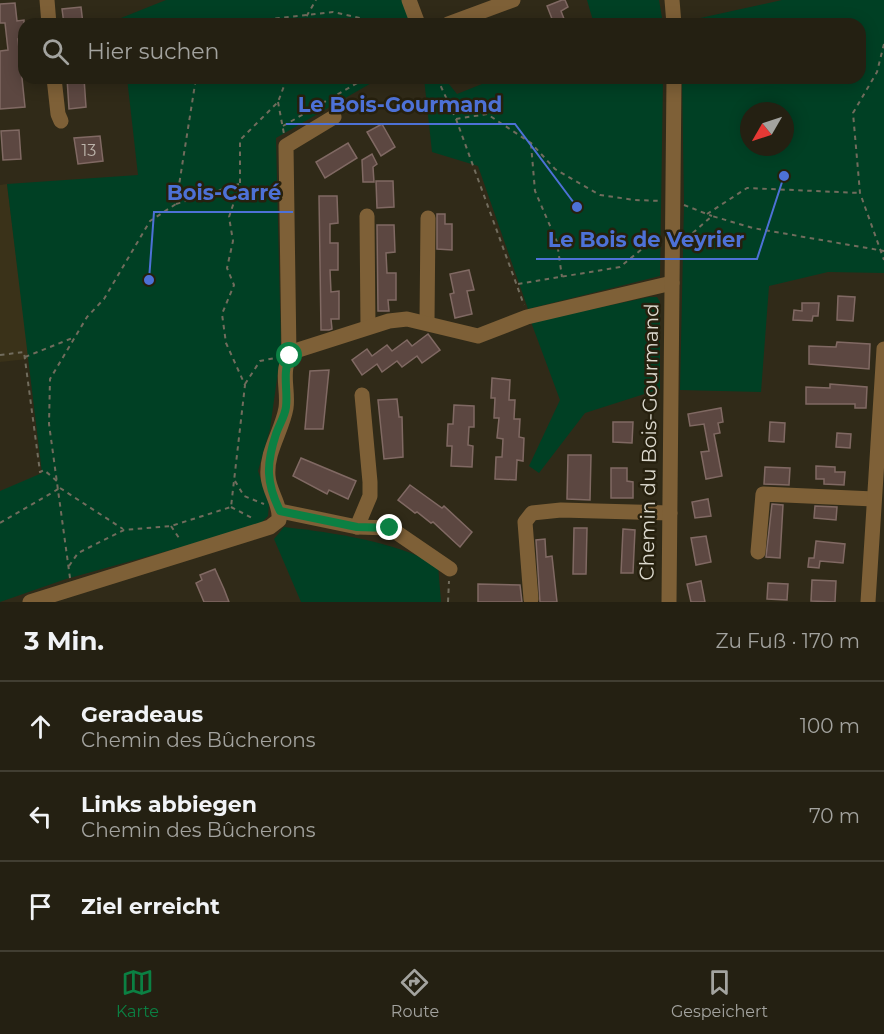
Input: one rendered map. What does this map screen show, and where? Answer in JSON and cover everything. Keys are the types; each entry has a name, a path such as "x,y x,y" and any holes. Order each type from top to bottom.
{"street":[{"path":"47,0 48,18"},
{"path":"409,0 416,18"},
{"path":"464,18 513,0"},
{"path":"672,0 674,18"},
{"path":"55,84 61,121"},
{"path":"673,251 674,84"},
{"path":"30,602 270,527 279,520 280,511 271,493 267,474 276,436 286,408 285,366 290,356 286,146 334,117"},
{"path":"367,216 368,327"},
{"path":"427,322 428,218"},
{"name":"Chemin du Bois-Gourmand","path":"669,602 673,251"},
{"path":"290,356 302,348 368,327 407,319 478,336 527,316 672,283"},
{"path":"868,602 874,499 882,426 884,350"},
{"path":"357,527 370,496 362,395"},
{"path":"758,552 763,494 874,499"},
{"path":"531,599 525,522 532,513 561,510 670,513"},
{"path":"280,511 357,527 390,528 450,568"}],"path":[{"path":"306,18 316,0"},
{"path":"276,18 333,12 360,18"},
{"path":"884,44 877,72 853,113 860,193 883,251 884,260"},
{"path":"176,204 195,84"},
{"path":"245,385 226,343 222,314 234,285 227,268 233,242 229,217 240,184 240,140 278,102 285,84"},
{"path":"283,126 356,84"},
{"path":"440,84 456,119 518,284 527,316"},
{"path":"278,102 286,146"},
{"path":"456,119 488,114 531,143 555,169 600,195 635,201 674,201 712,216 753,228 883,251"},
{"path":"531,143 535,191 557,242 562,277"},
{"path":"240,184 176,204 150,221 104,299 87,317 50,379 49,424 60,488 69,566 78,553 124,530 171,526 231,507 270,527"},
{"path":"707,214 747,188 860,193"},
{"path":"518,284 620,267 653,240 673,251 712,216"},
{"path":"24,357 75,337"},
{"path":"0,355 24,352 40,472 44,470 59,483"},
{"path":"231,507 245,385 260,361 290,356"},
{"path":"235,481 244,496 280,511"},
{"path":"0,523 60,488"},
{"path":"60,488 124,530"},
{"path":"171,526 188,552"},
{"path":"448,602 450,568"}],"shaded area":[{"path":"7,184 29,356 28,359 0,362 0,185"}],"green space":[{"path":"166,0 402,0 409,18 121,18"},
{"path":"587,0 659,0 662,18 592,18"},
{"path":"782,0 884,0 884,273 828,272 769,286 761,392 680,390 684,205 682,84 866,84 866,18 700,18"},
{"path":"128,84 370,84 276,138 281,350 270,429 258,471 269,504 268,516 258,526 66,579 0,602 0,491 42,473 7,184 138,175"},
{"path":"425,84 449,84 457,94 482,84 663,84 660,276 528,309 478,166 432,152"},
{"path":"657,297 660,302 660,389 585,413 539,473 529,466 560,400 531,322"},
{"path":"284,527 343,535 382,544 438,565 441,602 301,602 274,539"}],"building":[{"path":"565,0 568,7 561,11 564,18 552,18 547,6"},
{"path":"15,3 18,21 18,84 23,84 25,107 0,109 0,51 8,50 5,23 0,23 0,4"},
{"path":"81,7 82,18 63,18 62,9"},
{"path":"67,84 84,84 86,107 69,109"},
{"path":"382,124 395,147 381,156 367,132"},
{"path":"19,130 21,159 3,160 1,131"},
{"path":"100,136 103,161 78,164 74,138"},
{"path":"348,143 357,158 325,178 316,162"},
{"path":"372,154 377,164 373,167 374,182 363,182 362,160"},
{"path":"376,181 393,181 394,207 377,208"},
{"path":"319,196 337,196 338,223 330,224 330,243 338,243 338,270 330,270 331,292 339,291 339,319 331,319 332,329 329,330 321,330"},
{"path":"437,214 445,214 445,224 452,224 452,250 437,249"},
{"path":"377,225 394,225 395,252 386,253 387,273 396,273 396,300 388,300 389,311 378,311"},
{"path":"469,270 474,290 467,291 472,314 455,318 450,294 454,293 450,274"},
{"path":"838,296 855,297 853,321 837,320"},
{"path":"802,303 819,303 818,316 813,316 812,321 793,320 794,310 802,311"},
{"path":"428,334 440,350 422,363 417,356 402,367 397,361 382,372 377,364 362,375 352,360 367,349 372,356 387,345 392,351 407,340 412,346"},
{"path":"837,342 870,344 869,369 809,364 809,346 836,347"},
{"path":"329,370 323,429 305,429 310,371"},
{"path":"492,378 510,380 509,400 515,400 514,419 520,419 519,437 524,438 523,461 517,460 516,480 495,479 496,457 502,457 503,439 497,438 499,418 494,418 495,398 491,398"},
{"path":"830,384 867,387 866,408 855,408 855,404 806,404 806,387 830,388"},
{"path":"397,399 399,417 402,417 403,457 384,459 378,400"},
{"path":"454,405 474,406 474,427 469,427 468,445 473,446 472,467 451,466 452,446 447,446 448,424 453,424"},
{"path":"721,408 723,422 718,423 720,433 714,434 722,476 706,479 701,452 709,451 704,424 690,426 688,414"},
{"path":"613,422 633,422 632,443 613,442"},
{"path":"770,422 785,423 784,442 769,441"},
{"path":"837,433 851,434 850,448 836,447"},
{"path":"568,455 591,455 590,500 567,499"},
{"path":"301,458 356,481 348,499 329,490 327,494 293,476"},
{"path":"816,466 835,467 835,472 845,472 844,485 824,484 824,479 816,479"},
{"path":"765,467 790,468 789,485 764,484"},
{"path":"611,468 627,468 627,481 633,482 633,498 611,498"},
{"path":"410,485 442,508 444,506 472,532 460,547 433,522 415,513 398,500"},
{"path":"708,499 711,516 695,518 692,502"},
{"path":"772,504 783,505 780,558 766,557"},
{"path":"815,506 837,507 836,520 814,518"},
{"path":"574,528 587,528 586,574 573,574"},
{"path":"623,529 635,530 633,573 621,573"},
{"path":"706,536 711,562 696,565 691,538"},
{"path":"545,539 546,557 552,556 557,602 540,602 536,540"},
{"path":"816,541 845,544 843,563 820,561 819,568 808,567 809,558 814,558"},
{"path":"215,569 229,602 204,602 196,583 202,580 200,575"},
{"path":"812,580 836,581 835,602 811,601"},
{"path":"701,581 705,602 691,602 687,584"},
{"path":"768,583 788,584 787,600 767,599"},
{"path":"478,584 520,585 522,602 478,602"}],"place":[{"name":"Le Bois de Veyrier","path":"784,176"},
{"name":"Le Bois-Gourmand","path":"577,207"},
{"name":"Bois-Carré","path":"149,280"}],"route":[{"path":"290,356 285,366 286,408 276,436 267,474 271,493 280,511 357,527 390,528"}]}
